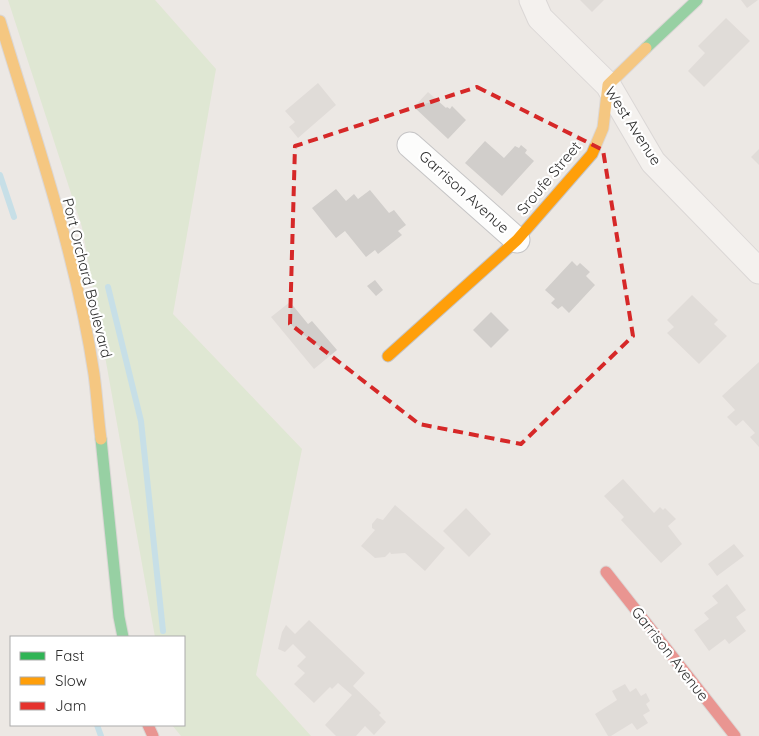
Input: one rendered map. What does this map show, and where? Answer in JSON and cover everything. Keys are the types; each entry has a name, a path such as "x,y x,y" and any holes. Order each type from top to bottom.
{"street":[{"name":"West Avenue","path":"532,0 540,18 608,85 653,162 759,271"},
{"path":"608,85 697,0"},
{"name":"Port Orchard Boulevard","path":"0,21 64,237 88,340 94,375 119,617 123,636"},
{"name":"Sroufe Street","path":"388,356 517,240 592,154 603,128 608,85"},
{"name":"Garrison Avenue","path":"410,145 517,240"},
{"name":"Garrison Avenue","path":"606,572 735,736"}],"highlighted area":[{"path":"477,87 603,150 633,336 521,444 419,424 290,324 295,146"}],"green space":[{"path":"8,0 155,0 216,69 173,314 302,449 256,675 311,736 181,736 173,726 185,726 185,636 155,636 82,227"}],"building":[{"path":"580,0 604,0 592,12"},
{"path":"741,0 758,0 747,8"},
{"path":"726,18 750,41 704,87 688,71 705,53 698,46"},
{"path":"318,83 336,105 298,138 289,127 295,122 285,111"},
{"path":"428,92 446,108 450,109 452,106 466,120 448,139 414,107"},
{"path":"485,141 504,158 515,146 519,148 521,145 527,150 525,153 534,161 502,196 465,163"},
{"path":"759,149 759,165 751,157"},
{"path":"336,189 346,201 354,194 358,199 370,190 389,213 394,210 406,225 398,231 402,235 378,254 375,250 366,257 345,231 336,238 312,208"},
{"path":"572,261 577,266 580,263 590,272 586,276 595,285 569,313 562,306 558,309 551,303 555,299 545,290"},
{"path":"375,280 383,290 376,296 367,286"},
{"path":"692,295 718,320 714,324 727,336 699,364 667,333 674,327 667,320"},
{"path":"290,302 308,324 312,321 337,350 314,369 271,317"},
{"path":"491,312 509,330 491,348 473,330"},
{"path":"759,362 759,447 750,437 755,433 743,420 736,426 727,417 735,410 722,396"},
{"path":"623,479 654,513 660,507 663,510 665,508 676,519 668,526 682,544 661,563 621,520 624,517 604,496"},
{"path":"395,505 445,548 425,571 405,553 391,554 390,552 385,557 375,558 361,546 375,530 372,528 372,524 377,518 383,520"},
{"path":"466,508 491,534 469,557 443,531"},
{"path":"734,544 744,556 717,576 708,564"},
{"path":"727,584 746,610 736,617 746,631 729,644 725,639 709,651 694,630 709,619 704,613 718,603 712,596"},
{"path":"309,620 365,673 353,686 381,713 379,715 386,722 374,735 365,726 356,736 336,736 325,725 352,695 338,683 332,689 330,687 314,703 294,684 305,673 297,666 306,657 293,644 285,652 278,649 282,632 286,625 295,634"},
{"path":"625,684 630,692 636,688 641,696 646,693 650,701 646,704 650,711 643,715 648,723 637,730 632,723 608,736 595,714 617,700 612,691"}],"waterway":[{"path":"0,175 14,217"},
{"path":"108,287 141,421 163,631"},
{"path":"97,726 101,736"}],"traffic: fast":[{"path":"646,48 697,0"},
{"path":"101,439 119,617 123,636"}],"traffic: slow":[{"path":"0,21 66,240 77,285 94,374 101,439"},
{"path":"388,356 517,240 592,154 603,128 608,85 646,48"}],"traffic: jam":[{"path":"606,572 735,736"},
{"path":"148,726 153,736"}]}
